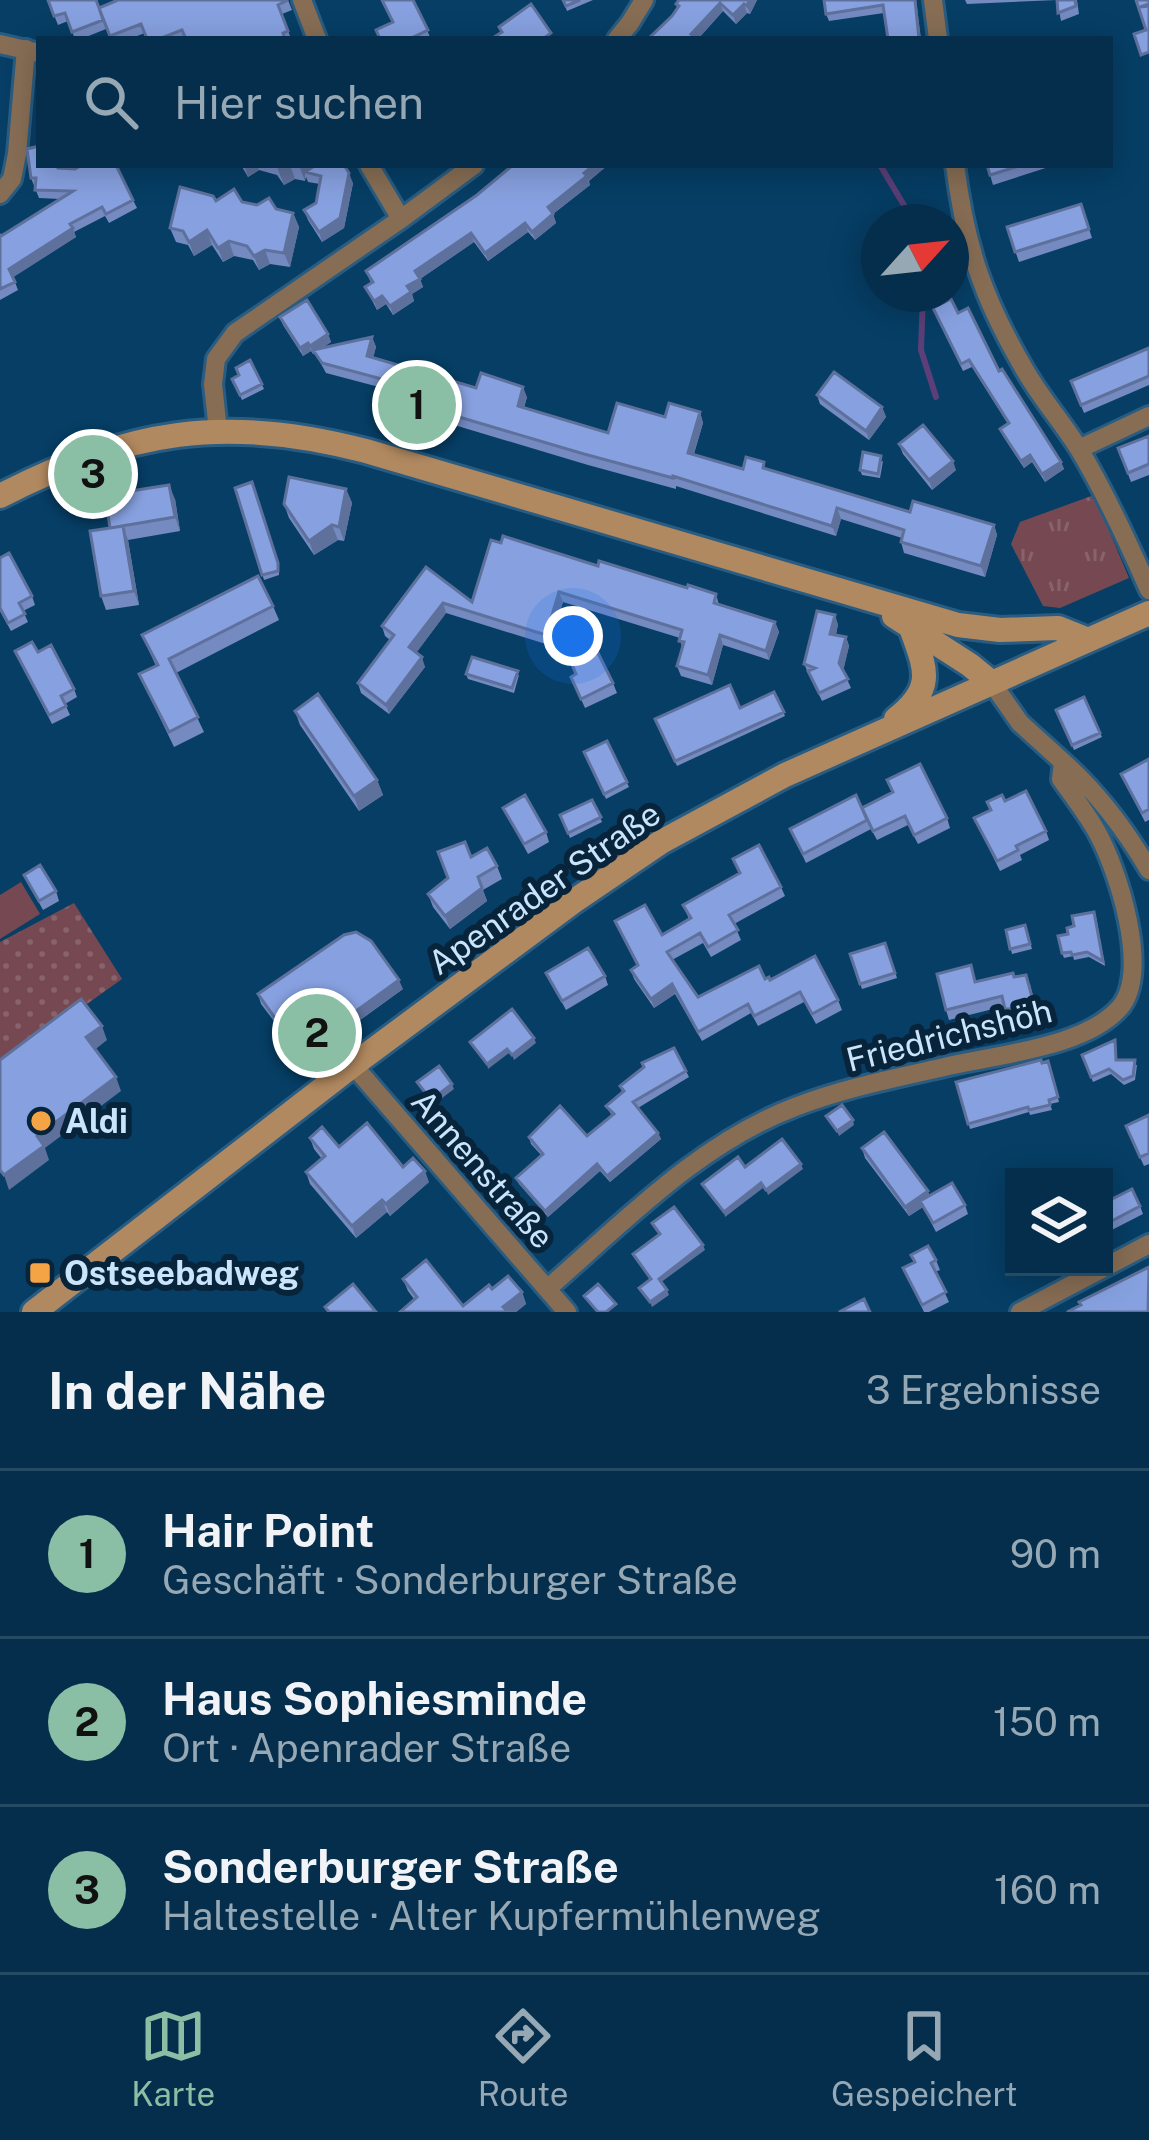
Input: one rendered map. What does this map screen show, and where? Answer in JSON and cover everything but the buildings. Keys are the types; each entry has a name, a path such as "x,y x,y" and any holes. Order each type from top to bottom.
{"street":[{"path":"302,0 316,36"},
{"path":"619,36 644,0"},
{"path":"933,0 938,36"},
{"path":"0,44 33,51 12,179 0,194"},
{"path":"371,168 401,219"},
{"path":"218,431 213,384 216,359 235,333 470,168"},
{"path":"955,168 972,259 993,310 1023,368 1079,449 1149,590"},
{"path":"1079,449 1149,416"},
{"path":"0,496 46,472 123,444 218,431 284,434 320,439 958,625 1000,630 1058,628 1088,640"},
{"path":"861,597 992,683"},
{"name":"Apenrader Straße","path":"34,1312 353,1065 661,842 778,779 1149,613"},
{"path":"875,735 914,705 924,688 923,663 910,625"},
{"path":"958,625 992,683"},
{"name":"Friedrichshöh","path":"547,1289 685,1169 742,1132 840,1092 1068,1039 1101,1024 1124,1004 1135,958 1117,879 1097,832 1061,779 1063,762 1020,723 992,683"},
{"path":"1063,762 1126,831 1149,870"},
{"name":"Annenstraße","path":"353,1065 568,1312"},
{"path":"1020,1312 1149,1244"}],"green space":[{"path":"1094,495 1129,578 1060,608 1043,606 1011,544 1020,522"},
{"path":"21,882 40,914 0,939 0,895"},
{"path":"74,903 122,979 0,1066 0,942"}],"waterway":[{"path":"882,168 903,204"},
{"path":"922,312 921,350 936,397"}],"place":[{"name":"Hair Point","path":"417,405"},
{"name":"Sonderburger Straße","path":"93,474"},
{"name":"Haus Sophiesminde","path":"317,1033"},
{"name":"Aldi","path":"41,1121"},
{"name":"Ostseebadweg","path":"40,1273"}]}
